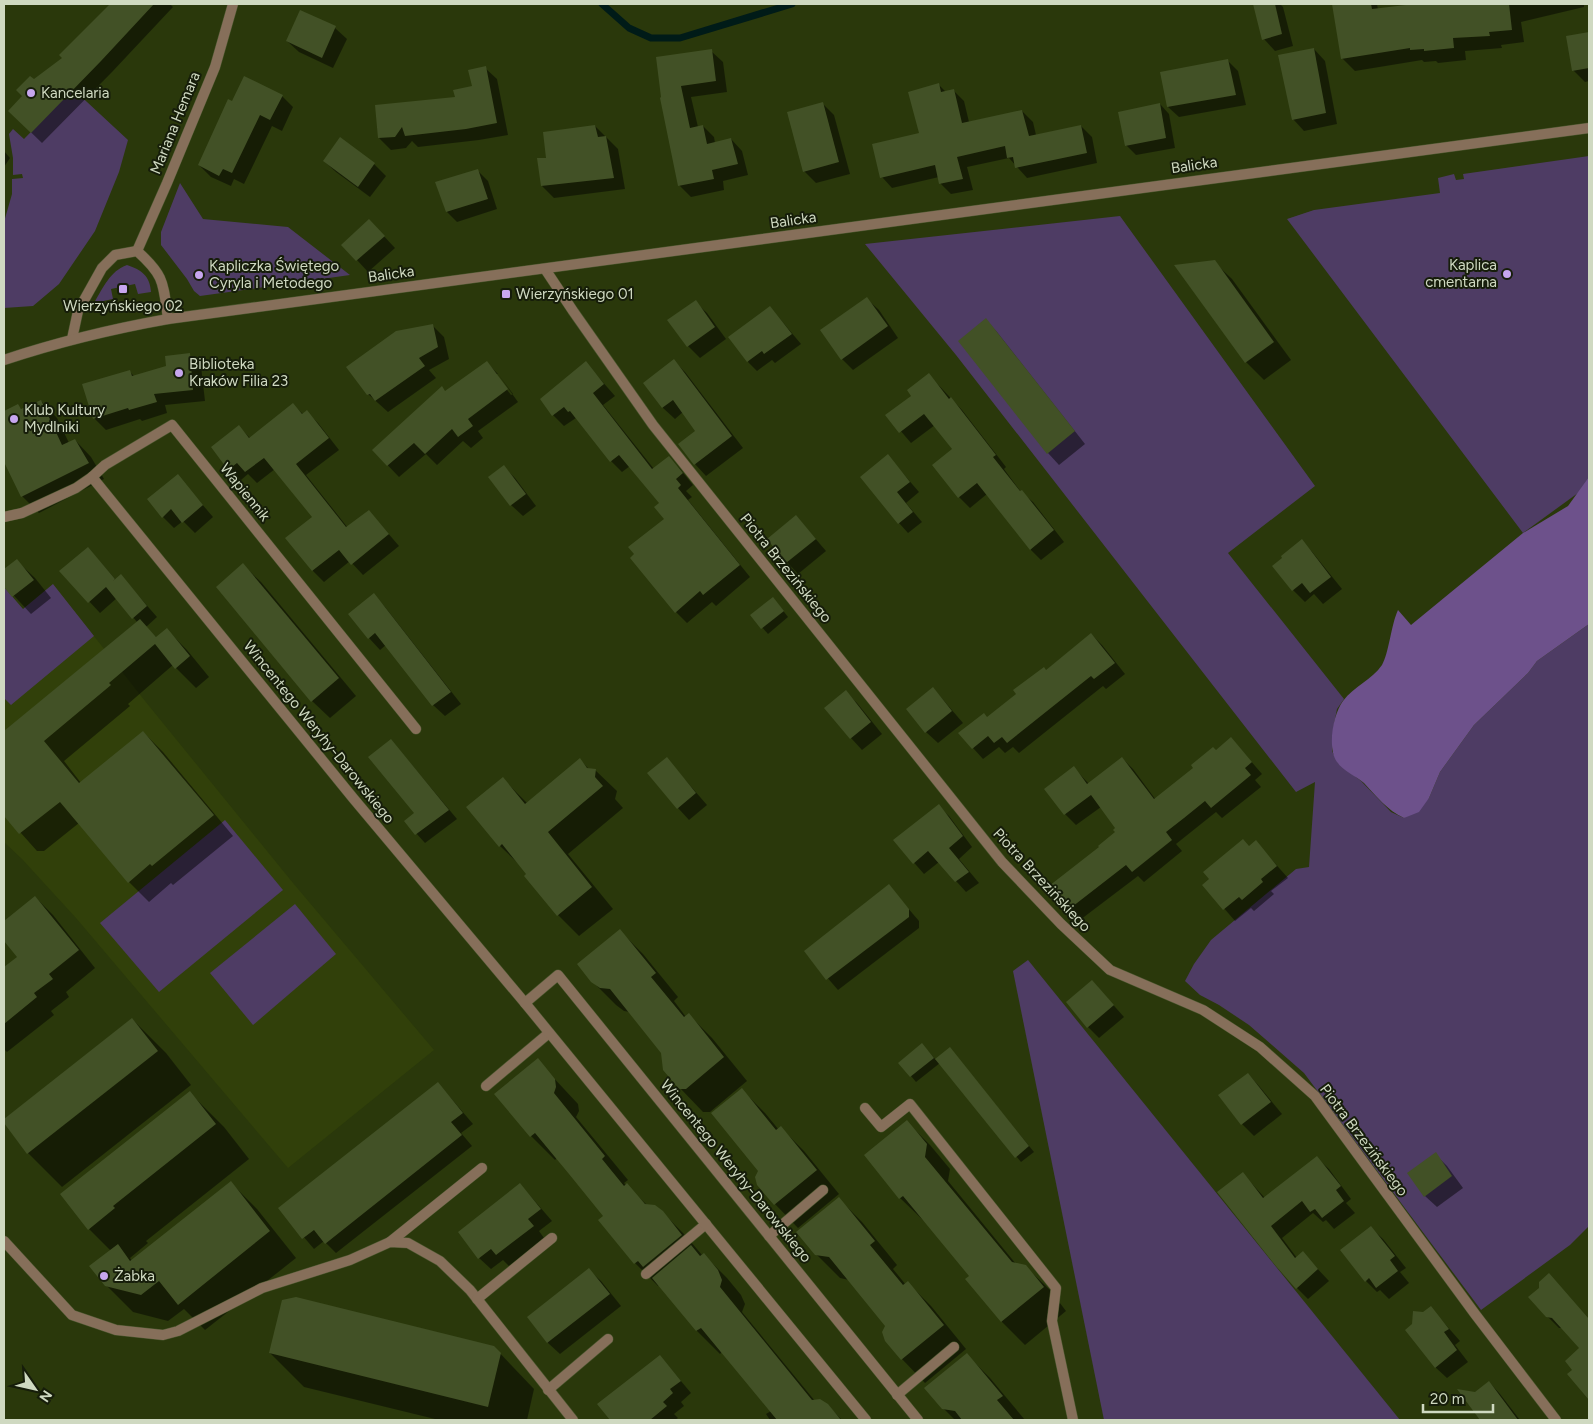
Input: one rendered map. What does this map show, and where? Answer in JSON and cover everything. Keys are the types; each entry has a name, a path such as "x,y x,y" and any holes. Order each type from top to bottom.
{"street":[{"name":"Mariana Hemara","path":"137,251 168,183 214,67 233,4"},
{"name":"Balicka","path":"4,360 72,339 122,327 168,319 1589,128"},
{"path":"72,339 78,311 102,268 115,255 137,251 154,266 164,287 168,319"},
{"name":"Piotra Brzezińskiego","path":"545,269 653,425 1002,862 1061,924 1110,970 1202,1010 1260,1047 1315,1096 1475,1314 1556,1420"},
{"name":"Wapiennik","path":"4,517 22,513 76,488 105,465 172,425 416,729"},
{"name":"Wincentego Weryhy-Darowskiego","path":"92,477 353,798 549,1033 866,1420"},
{"name":"Wincentego Weryhy-Darowskiego","path":"525,1004 558,975 918,1420"},
{"path":"486,1086 549,1033"},
{"path":"866,1108 881,1127 910,1104 1056,1288 1052,1321 1073,1420"},
{"path":"4,1241 72,1315 116,1330 163,1335 178,1331 262,1288 350,1260 390,1242 482,1168"},
{"path":"769,1236 823,1190"},
{"path":"646,1274 706,1224"},
{"path":"477,1299 552,1238"},
{"path":"390,1242 408,1243 440,1262 470,1290 573,1420"},
{"path":"548,1390 608,1339"},
{"path":"897,1395 954,1347"}],"shaded area":[{"path":"73,89 128,140 119,172 95,231 59,284 33,306 4,308 4,222 12,194 12,179 23,178 22,174 13,175 13,158 9,134 13,129 24,139"},
{"path":"1589,156 1589,485 1523,533 1287,219 1314,210 1440,193 1438,178 1454,174 1456,180 1464,179 1463,174"},
{"path":"180,183 203,219 288,227 350,275 200,296 194,291 161,245 161,232"},
{"path":"1120,216 1315,486 1228,553 1344,699 1337,709 1332,751 1338,763 1361,781 1391,812 1404,818 1429,798 1440,772 1474,725 1528,673 1537,661 1589,624 1589,1226 1570,1245 1481,1310 1304,1073 1249,1025 1200,995 1185,981 1194,964 1211,940 1296,869 1309,867 1315,782 1296,792 956,355 865,244"},
{"path":"127,265 144,274 149,282 151,292 138,294 135,284 111,289 113,299 94,303 111,276"},
{"path":"1589,477 1589,624 1537,661 1528,673 1474,725 1440,772 1429,798 1419,812 1404,818 1398,815 1382,803 1364,783 1337,762 1332,748 1332,731 1339,707 1352,691 1373,675 1382,665 1398,610 1411,625 1523,533 1568,506"},
{"path":"53,584 293,883 434,1050 288,1168 76,918 4,842 4,587 23,609"},
{"path":"53,584 94,636 11,705 4,698 4,587 23,609"},
{"path":"225,820 283,890 159,992 100,923"},
{"path":"295,904 336,954 253,1025 210,973"},
{"path":"1028,960 1400,1420 1104,1420 1013,971"}],"building":[{"path":"110,4 154,4 31,133 8,111 22,96 16,90 30,76 34,79 62,58 59,55"},
{"path":"1253,4 1275,4 1282,34 1262,40"},
{"path":"1332,4 1371,4 1372,9 1414,4 1509,4 1512,30 1489,32 1490,36 1453,38 1454,48 1424,51 1424,49 1410,50 1410,48 1341,59"},
{"path":"300,10 336,26 322,58 286,41"},
{"path":"1589,32 1589,68 1572,71 1566,36"},
{"path":"1314,48 1326,113 1292,120 1278,55"},
{"path":"712,49 716,81 681,86 690,128 703,125 707,144 731,138 738,164 712,170 714,179 678,186 660,98 656,57"},
{"path":"1228,59 1236,95 1167,107 1160,72"},
{"path":"486,66 497,123 466,129 405,136 402,127 395,137 378,138 375,105 455,97 453,90 472,86 468,70"},
{"path":"244,76 283,95 270,120 260,115 232,173 223,169 219,176 198,165 228,99 232,101"},
{"path":"939,83 941,92 954,89 962,123 1022,110 1029,136 1081,125 1087,153 1015,168 1013,157 1007,158 1005,146 957,157 963,179 939,184 935,165 880,178 872,144 919,133 908,92"},
{"path":"823,102 839,162 803,172 787,112"},
{"path":"1160,103 1166,138 1125,146 1118,112"},
{"path":"595,125 598,137 606,136 614,178 541,186 537,158 546,158 543,132"},
{"path":"340,137 375,163 358,187 323,161"},
{"path":"478,169 488,199 446,212 435,182"},
{"path":"369,219 385,236 356,261 341,245"},
{"path":"1215,260 1274,342 1245,363 1174,265"},
{"path":"867,297 888,326 841,360 820,330"},
{"path":"696,300 715,327 687,347 667,320"},
{"path":"770,306 792,334 764,354 762,351 747,362 728,337"},
{"path":"986,318 1075,431 1047,454 958,341"},
{"path":"433,324 438,347 419,358 425,366 375,401 370,394 367,395 346,367 396,331"},
{"path":"190,353 193,390 154,394 157,402 129,410 128,408 93,419 82,384 130,370 132,376 166,366 165,356"},
{"path":"674,359 732,436 694,465 678,444 695,431 673,400 662,408 643,383"},
{"path":"487,361 508,389 468,419 473,426 458,437 452,429 425,454 414,443 387,466 372,450 442,386 445,391"},
{"path":"586,361 604,384 593,393 652,469 669,456 683,473 676,479 681,485 678,488 740,565 703,595 700,591 675,613 630,558 634,554 628,547 664,519 654,507 659,503 619,455 610,462 570,411 568,412 564,407 552,416 540,399"},
{"path":"929,373 949,399 951,397 996,455 993,457 1020,491 1022,490 1054,530 1030,550 977,483 958,498 932,465 952,449 924,414 899,433 885,415 911,396 907,390"},
{"path":"41,400 62,445 75,439 89,463 21,497 4,462 4,411 18,404 21,409"},
{"path":"293,403 302,414 307,410 329,438 296,464 346,527 369,510 389,534 351,565 339,550 312,571 285,538 312,517 264,458 245,472 237,463 228,470 211,447 239,425 249,438"},
{"path":"888,454 910,482 897,492 913,512 898,524 860,477"},
{"path":"504,465 526,494 510,506 488,477"},
{"path":"178,474 203,505 182,523 171,509 162,518 147,499"},
{"path":"796,515 816,539 786,563 767,539"},
{"path":"1302,539 1331,577 1310,593 1302,583 1292,591 1272,566"},
{"path":"88,547 115,579 113,581 121,574 147,606 132,619 106,587 88,603 59,571"},
{"path":"17,559 34,580 12,597 4,587 4,569"},
{"path":"243,563 339,678 311,702 216,587"},
{"path":"374,593 451,692 432,706 375,633 368,639 348,614"},
{"path":"773,597 784,611 761,629 750,615"},
{"path":"140,619 156,637 167,628 190,656 175,669 155,644 109,683 111,685 44,741 79,783 143,731 214,815 152,866 150,864 128,883 60,802 19,834 4,816 4,731"},
{"path":"1091,633 1115,663 1094,679 1091,676 1007,743 1002,737 994,743 988,736 972,749 958,733 984,713 987,717 1016,694 1013,690 1044,667 1046,670"},
{"path":"933,687 952,711 925,733 906,709"},
{"path":"846,690 871,722 850,739 824,708"},
{"path":"1231,737 1252,762 1245,768 1251,775 1211,808 1205,801 1166,832 1172,840 1132,872 1126,865 1068,910 1049,886 1099,847 1115,832 1113,830 1115,828 1091,795 1064,815 1044,789 1074,766 1087,784 1122,757 1154,799 1193,768 1191,765 1213,747 1216,750"},
{"path":"391,739 449,810 415,835 404,821 414,813 368,757"},
{"path":"667,757 696,793 677,809 647,773"},
{"path":"580,758 587,768 596,769 595,777 603,786 548,832 592,887 557,916 524,876 526,874 502,844 499,847 466,807 503,777 525,804"},
{"path":"939,804 963,836 949,848 969,872 955,882 928,851 913,864 893,840"},
{"path":"1243,839 1249,846 1256,840 1277,866 1261,879 1263,882 1242,900 1239,897 1223,910 1202,885 1209,879 1203,872"},
{"path":"889,884 909,909 909,917 826,980 804,951"},
{"path":"35,896 79,950 49,974 53,979 34,993 37,997 4,1024 4,967 17,957 4,941 4,921"},
{"path":"620,929 656,973 651,977 684,1017 689,1013 724,1057 686,1089 679,1089 663,1070 661,1053 610,989 600,988 591,982 577,964"},
{"path":"1092,980 1114,1005 1087,1028 1066,1002"},
{"path":"132,1018 158,1051 27,1154 4,1123 4,1119"},
{"path":"922,1043 934,1058 910,1077 898,1063"},
{"path":"950,1047 1029,1146 1015,1158 935,1059"},
{"path":"538,1058 555,1079 556,1087 554,1093 605,1156 602,1159 624,1186 627,1183 645,1204 655,1205 663,1211 682,1235 643,1267 638,1261 634,1264 598,1220 603,1216 535,1133 530,1137 494,1094"},
{"path":"1248,1073 1271,1102 1241,1125 1218,1095"},
{"path":"438,1082 463,1113 451,1122 462,1135 325,1244 314,1230 302,1239 278,1208"},
{"path":"742,1088 776,1130 781,1126 817,1170 774,1205 757,1185 755,1177 758,1171 711,1113"},
{"path":"190,1091 216,1124 113,1206 115,1208 88,1230 60,1194"},
{"path":"907,1120 927,1144 925,1157 1012,1262 1026,1265 1044,1287 1001,1322 965,1279 969,1276 903,1196 899,1199 864,1155"},
{"path":"1436,1152 1452,1176 1424,1197 1407,1173"},
{"path":"1317,1156 1341,1186 1336,1190 1344,1201 1322,1218 1315,1209 1310,1212 1302,1201 1271,1226 1295,1258 1303,1251 1318,1269 1296,1289 1217,1192 1243,1172 1263,1198"},
{"path":"231,1181 270,1231 178,1305 159,1281 141,1295 105,1286 89,1266 118,1244 130,1261"},
{"path":"520,1183 541,1209 528,1219 534,1226 496,1255 491,1249 478,1259 458,1232"},
{"path":"839,1197 875,1241 870,1245 903,1285 908,1281 944,1325 901,1360 885,1341 882,1332 885,1326 829,1257 815,1255 796,1232"},
{"path":"1371,1226 1395,1256 1390,1260 1398,1271 1376,1288 1369,1278 1365,1282 1340,1250"},
{"path":"691,1245 700,1256 704,1253 718,1270 722,1280 720,1287 812,1400 820,1399 828,1404 841,1420 777,1420 701,1328 696,1331 652,1278"},
{"path":"589,1268 610,1294 547,1343 527,1317"},
{"path":"1549,1273 1589,1319 1589,1400 1567,1374 1572,1370 1565,1361 1579,1348 1552,1318 1546,1317 1528,1297 1539,1288 1539,1282"},
{"path":"296,1297 494,1346 501,1353 488,1407 269,1353 282,1300"},
{"path":"1431,1306 1449,1329 1444,1332 1457,1350 1435,1368 1405,1330 1412,1324 1413,1311 1423,1312"},
{"path":"967,1353 1003,1396 997,1400 1014,1420 962,1420 955,1411 942,1409 924,1388"},
{"path":"660,1355 681,1381 670,1389 673,1393 663,1402 667,1406 650,1420 610,1420 597,1404"},
{"path":"1489,1381 1518,1420 1480,1420 1457,1389 1475,1392"}],"waterway":[{"path":"602,4 629,28 651,38 680,38 792,4"}],"place":[{"name":"Kancelaria","path":"31,93"},
{"name":"Kaplica cmentarna","path":"1507,274"},
{"name":"Kapliczka Świętego Cyryla i Metodego","path":"199,275"},
{"name":"Wierzyńskiego 02","path":"123,289"},
{"name":"Wierzyńskiego 01","path":"506,294"},
{"name":"Biblioteka Kraków Filia 23","path":"179,373"},
{"name":"Klub Kultury Mydlniki","path":"14,419"},
{"name":"Żabka","path":"104,1276"}]}
